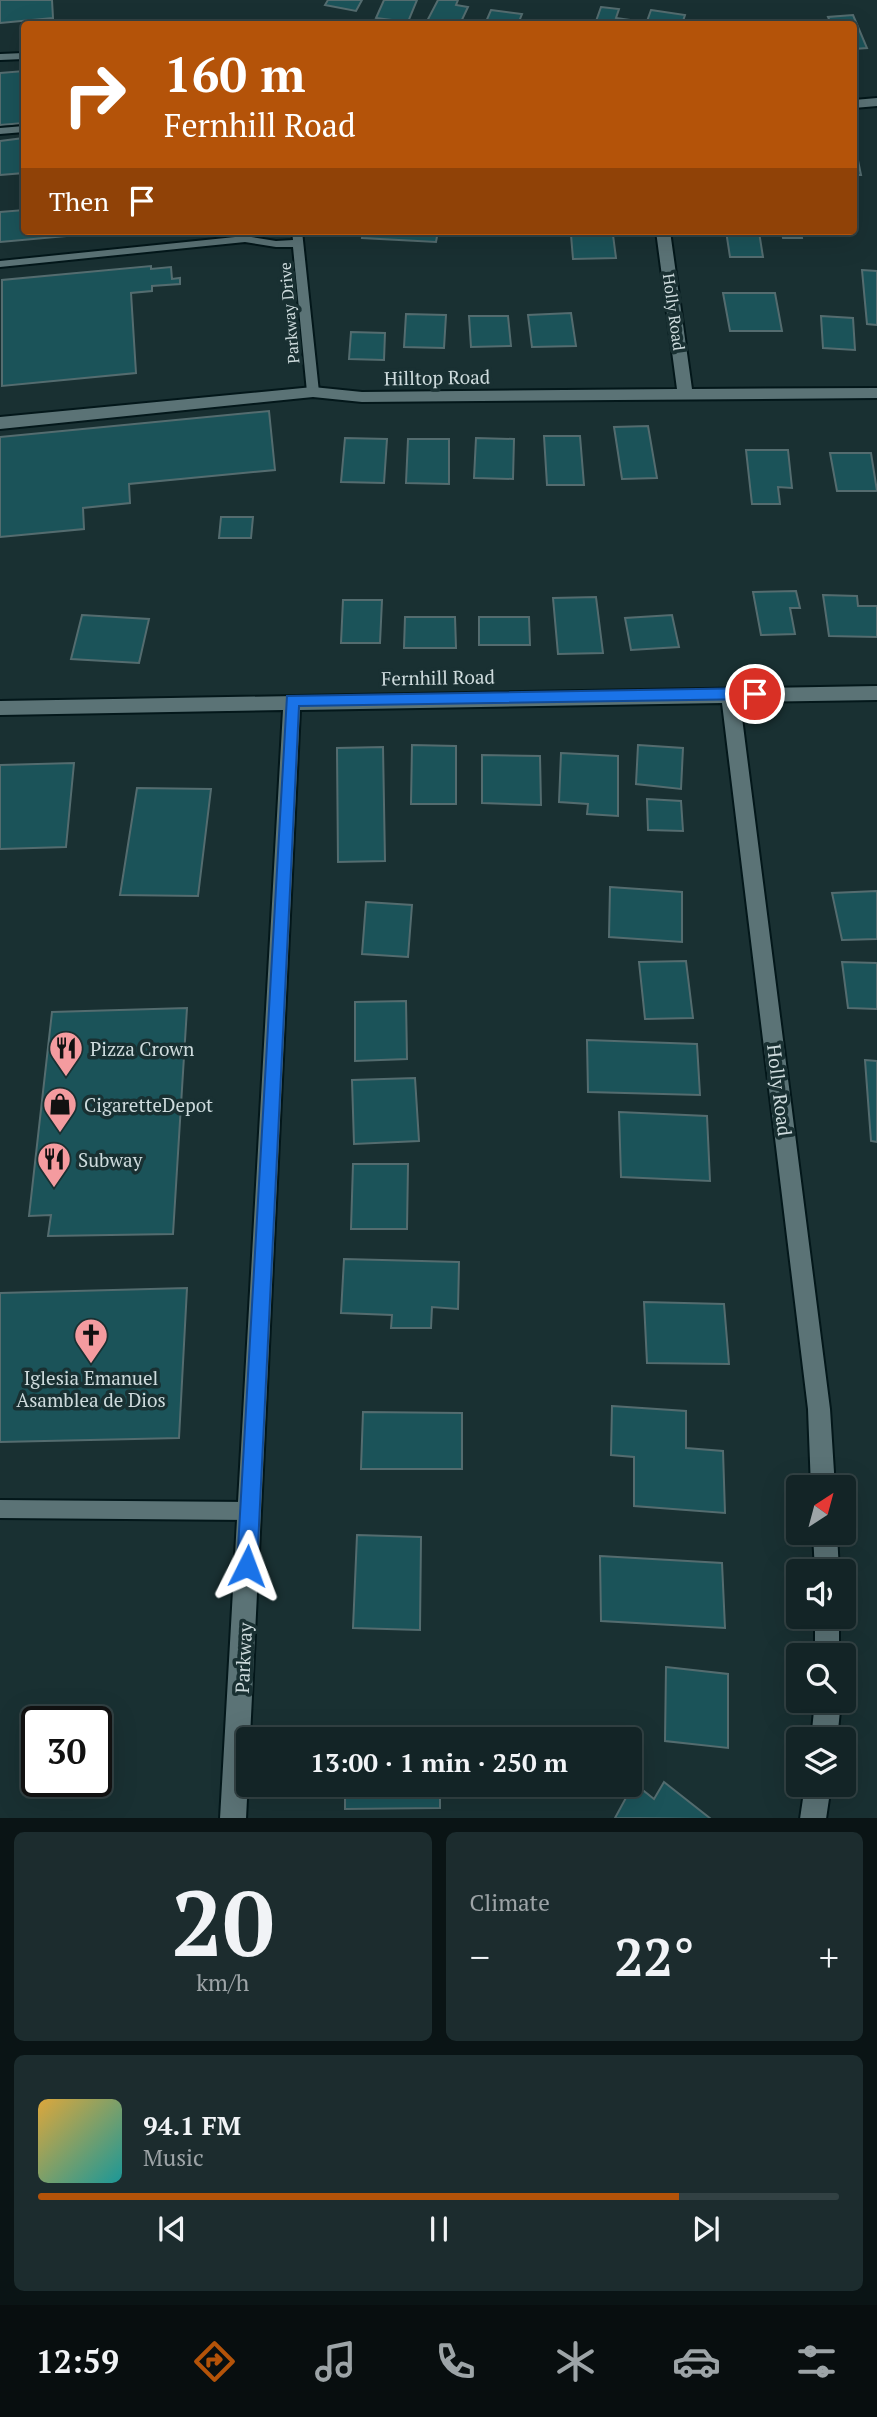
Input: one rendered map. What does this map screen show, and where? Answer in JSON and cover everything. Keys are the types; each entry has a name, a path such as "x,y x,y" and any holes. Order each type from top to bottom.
{"street":[{"path":"857,104 877,102"},
{"name":"Holly Road","path":"664,235 685,394"},
{"name":"Hilltop Road","path":"0,423 313,392 362,397 877,393"},
{"name":"Fernhill Road","path":"0,708 877,693"},
{"name":"Holly Road","path":"730,694 819,1409 822,1475"},
{"name":"Parkway","path":"233,1818 292,701"},
{"path":"813,1818 816,1797"}],"lane":[{"path":"0,57 21,56"},
{"path":"0,131 21,129"},
{"path":"0,264 245,239 276,244 298,237"},
{"name":"Parkway Drive","path":"298,237 313,392"},
{"path":"0,1509 250,1511"}],"building":[{"path":"0,0 52,0 53,18 0,23"},
{"path":"328,0 362,0 356,11 325,5"},
{"path":"384,0 417,0 408,21 376,18"},
{"path":"438,0 458,0 456,5 468,7 461,21 427,21"},
{"path":"601,7 619,9 616,18 631,20 631,21 596,21"},
{"path":"491,10 522,14 519,21 486,21"},
{"path":"651,10 685,15 683,21 647,21"},
{"path":"853,15 856,21 830,21 828,17"},
{"path":"857,24 867,48 857,49"},
{"path":"21,71 21,123 0,125 0,73"},
{"path":"21,138 21,173 0,175 0,141"},
{"path":"857,156 861,175 857,175"},
{"path":"21,210 21,235 78,235 0,242 0,212"},
{"path":"362,235 437,235 436,242 362,238"},
{"path":"571,235 613,235 616,258 573,259"},
{"path":"727,235 759,235 763,257 730,257"},
{"path":"782,235 802,235 802,238 783,238"},
{"path":"151,266 151,269 171,267 172,279 180,278 180,284 152,286 152,291 131,293 136,373 2,386 2,280"},
{"path":"862,270 877,271 877,325 867,324"},
{"path":"723,293 775,293 782,331 730,331"},
{"path":"571,313 576,346 532,347 528,315"},
{"path":"406,314 446,315 444,348 404,347"},
{"path":"469,316 508,316 511,346 471,347"},
{"path":"821,316 853,318 855,350 823,348"},
{"path":"351,332 385,333 384,360 349,359"},
{"path":"269,411 275,470 129,484 130,503 83,508 84,529 0,537 0,437"},
{"path":"648,426 657,478 622,479 614,427"},
{"path":"544,436 580,436 584,485 547,485"},
{"path":"345,438 387,439 384,483 341,482"},
{"path":"476,438 514,439 513,479 474,478"},
{"path":"408,439 449,439 449,484 406,483"},
{"path":"746,450 788,450 792,488 778,487 780,504 752,504"},
{"path":"830,453 871,453 877,491 837,491"},
{"path":"221,517 253,517 251,538 219,538"},
{"path":"796,591 800,608 790,608 795,634 761,635 753,592"},
{"path":"823,595 857,596 858,606 877,606 877,637 829,636"},
{"path":"596,597 603,653 558,654 553,598"},
{"path":"343,600 382,600 380,643 341,643"},
{"path":"82,615 149,619 139,663 71,659"},
{"path":"672,615 679,647 631,650 625,618"},
{"path":"405,617 455,617 456,648 404,648"},
{"path":"479,617 529,617 530,645 479,645"},
{"path":"412,745 456,746 456,804 411,804"},
{"path":"638,745 683,748 681,789 636,784"},
{"path":"383,747 385,861 338,862 337,748"},
{"path":"561,753 618,756 618,816 587,814 588,804 559,802"},
{"path":"482,755 540,756 541,805 482,803"},
{"path":"74,763 66,847 0,849 0,765"},
{"path":"137,788 211,789 198,896 120,895"},
{"path":"647,799 681,801 683,831 648,830"},
{"path":"610,887 682,892 682,942 609,937"},
{"path":"877,891 877,939 842,940 832,893"},
{"path":"366,902 412,905 408,957 362,954"},
{"path":"686,961 693,1018 645,1019 639,962"},
{"path":"842,962 877,963 877,1009 848,1008"},
{"path":"406,1001 407,1059 355,1061 355,1002"},
{"path":"187,1008 173,1234 48,1236 51,1215 29,1216 52,1012"},
{"path":"587,1040 697,1044 700,1095 588,1092"},
{"path":"865,1060 877,1061 877,1142 871,1141"},
{"path":"415,1078 419,1141 354,1144 352,1080"},
{"path":"619,1112 707,1116 710,1181 621,1177"},
{"path":"353,1164 408,1164 407,1229 351,1229"},
{"path":"344,1259 459,1262 458,1309 432,1307 431,1328 391,1328 392,1315 341,1313"},
{"name":"Iglesia Emanuel Asamblea de Dios","path":"187,1288 179,1438 0,1442 0,1293"},
{"path":"644,1302 724,1304 729,1364 647,1363"},
{"path":"612,1406 686,1411 686,1448 723,1451 725,1513 634,1506 634,1457 611,1455"},
{"path":"363,1412 462,1413 462,1469 361,1469"},
{"path":"357,1535 421,1537 420,1630 353,1628"},
{"path":"600,1556 722,1563 725,1628 601,1621"},
{"path":"666,1667 728,1674 728,1748 665,1741"},
{"path":"664,1782 710,1818 615,1818 626,1797 642,1797 642,1789 654,1799"},
{"path":"345,1797 440,1797 440,1808 345,1809"}],"place":[{"name":"Pizza Crown","path":"66,1078"},
{"name":"CigaretteDepot","path":"60,1134"},
{"name":"Subway","path":"54,1189"},
{"name":"Iglesia Emanuel Asamblea de Dios","path":"91,1365"}],"route":[{"path":"247,1566 292,701 755,694"}]}
